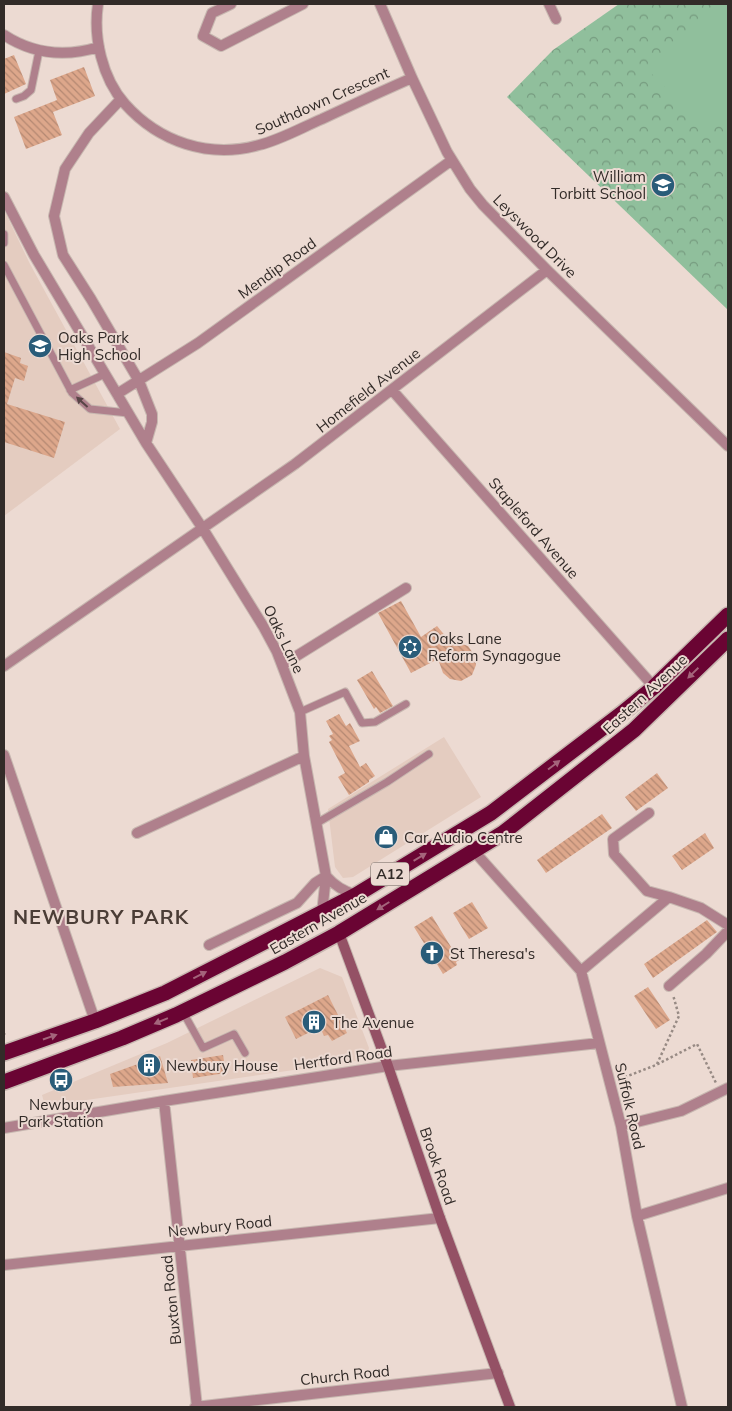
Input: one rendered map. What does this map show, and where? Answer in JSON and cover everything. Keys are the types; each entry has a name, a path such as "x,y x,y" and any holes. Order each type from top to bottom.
{"highway":[{"name":"Eastern Avenue","path":"4,1053 95,1021 165,993 356,895 491,813 654,687 728,615"},
{"name":"Eastern Avenue","path":"4,1082 88,1049 122,1038 183,1012 286,962 339,933 503,832 634,730 728,639"}],"street":[{"name":"Southdown Crescent","path":"98,4 97,30 99,47 104,65 121,99 144,123 171,139 195,148 218,151 238,150 269,142 412,78"},
{"path":"232,4 212,13 203,36 221,46 303,4"},
{"name":"Leyswood Drive","path":"380,4 412,78 452,160 470,189 547,270 728,446"},
{"path":"549,4 556,19"},
{"path":"4,35 22,45 49,53 99,47"},
{"path":"121,99 89,133 65,169 54,216 63,255 91,299 138,381 152,414 152,422 146,443"},
{"name":"Mendip Road","path":"116,394 198,343 452,160"},
{"name":"Oaks Lane","path":"4,198 34,255 116,394 264,626 282,665 300,712 304,756 326,876 322,913"},
{"name":"Homefield Avenue","path":"4,666 295,464 547,270"},
{"name":"Stapleford Avenue","path":"392,390 654,687"},
{"path":"282,665 406,588"},
{"path":"4,755 95,1021"},
{"path":"137,833 304,756"},
{"path":"649,813 613,839 614,854 647,891 701,908 728,926"},
{"name":"Suffolk Road","path":"473,850 581,971 621,1126 637,1216 682,1407"},
{"path":"209,945 297,904 315,883 326,876 334,885 356,895"},
{"path":"581,971 669,897"},
{"path":"669,985 728,931"},
{"name":"Brook Road","path":"339,933 388,1066 440,1218 510,1407"},
{"name":"Hertford Road","path":"4,1128 388,1066 599,1043"},
{"path":"621,1126 681,1111 724,1090"},
{"name":"Buxton Road","path":"164,1101 197,1407"},
{"path":"637,1216 728,1188"},
{"name":"Newbury Road","path":"4,1265 440,1218"},
{"name":"Church Road","path":"197,1407 498,1373"}],"lane":[{"path":"16,99 24,96 31,90 39,51"},
{"path":"4,234 4,243"},
{"path":"4,265 70,390 90,410 128,413"},
{"path":"70,390 105,374"},
{"path":"300,712 345,692 362,723 375,722 406,704"},
{"path":"317,823 430,754"},
{"path":"183,1012 203,1048 234,1034 245,1053"}],"path":[{"path":"656,1065 679,1016 669,985"},
{"path":"610,1083 656,1065 697,1044 724,1090"}],"shaded area":[{"name":"Oaks Park High School","path":"4,210 30,264 120,429 4,516"},
{"path":"444,737 481,797 353,877 343,878 335,867 328,809"},
{"path":"320,968 342,977 369,1048 367,1055 356,1061 45,1106 42,1095 167,1043"}],"green space":[{"name":"William Torbitt School","path":"619,4 728,4 728,310 507,97 553,50"},
{"path":"714,4 728,4 728,107 706,129 646,68"}],"building":[{"path":"14,55 26,84 4,94 4,59"},
{"path":"84,67 95,96 53,112 62,135 26,149 14,117 57,100 50,80"},
{"path":"4,352 21,358 20,363 28,366 24,381 15,378 7,404 65,422 54,458 4,442"},
{"path":"401,601 421,637 437,626 452,644 459,643 468,646 475,656 476,665 472,675 461,681 450,679 443,673 438,659 411,673 378,613"},
{"path":"372,671 393,706 380,713 376,707 374,709 357,680"},
{"path":"339,714 346,726 350,723 360,741 349,746 360,767 366,763 375,776 349,795 338,777 345,773 329,742 332,740 329,736 333,734 326,721"},
{"path":"657,773 668,788 636,811 625,797"},
{"path":"602,814 612,828 546,873 537,860"},
{"name":"Car Audio Centre","path":"387,829 395,842 386,847 378,834"},
{"path":"705,833 714,848 682,870 672,856"},
{"path":"472,902 488,928 469,939 453,913"},
{"path":"432,916 459,960 456,962 457,965 443,974 414,927"},
{"path":"707,920 717,932 653,978 644,964"},
{"path":"648,987 670,1020 656,1029 634,996"},
{"name":"The Avenue","path":"328,995 347,1033 332,1041 328,1035 324,1036 320,1027 296,1039 285,1017"},
{"path":"223,1055 226,1073 193,1078 191,1060"},
{"name":"Newbury House","path":"160,1056 168,1083 113,1087 110,1074"}],"place":[{"name":"William Torbitt School","path":"663,185"},
{"name":"Oaks Park High School","path":"40,346"},
{"name":"Oaks Lane Reform Synagogue","path":"410,647"},
{"name":"Car Audio Centre","path":"386,837"},
{"name":"St Theresa's","path":"432,953"},
{"name":"The Avenue","path":"314,1022"},
{"name":"Newbury House","path":"149,1065"},
{"name":"Newbury Park Station","path":"61,1080"}],"district":[{"name":"NEWBURY PARK","path":"101,916"}]}
